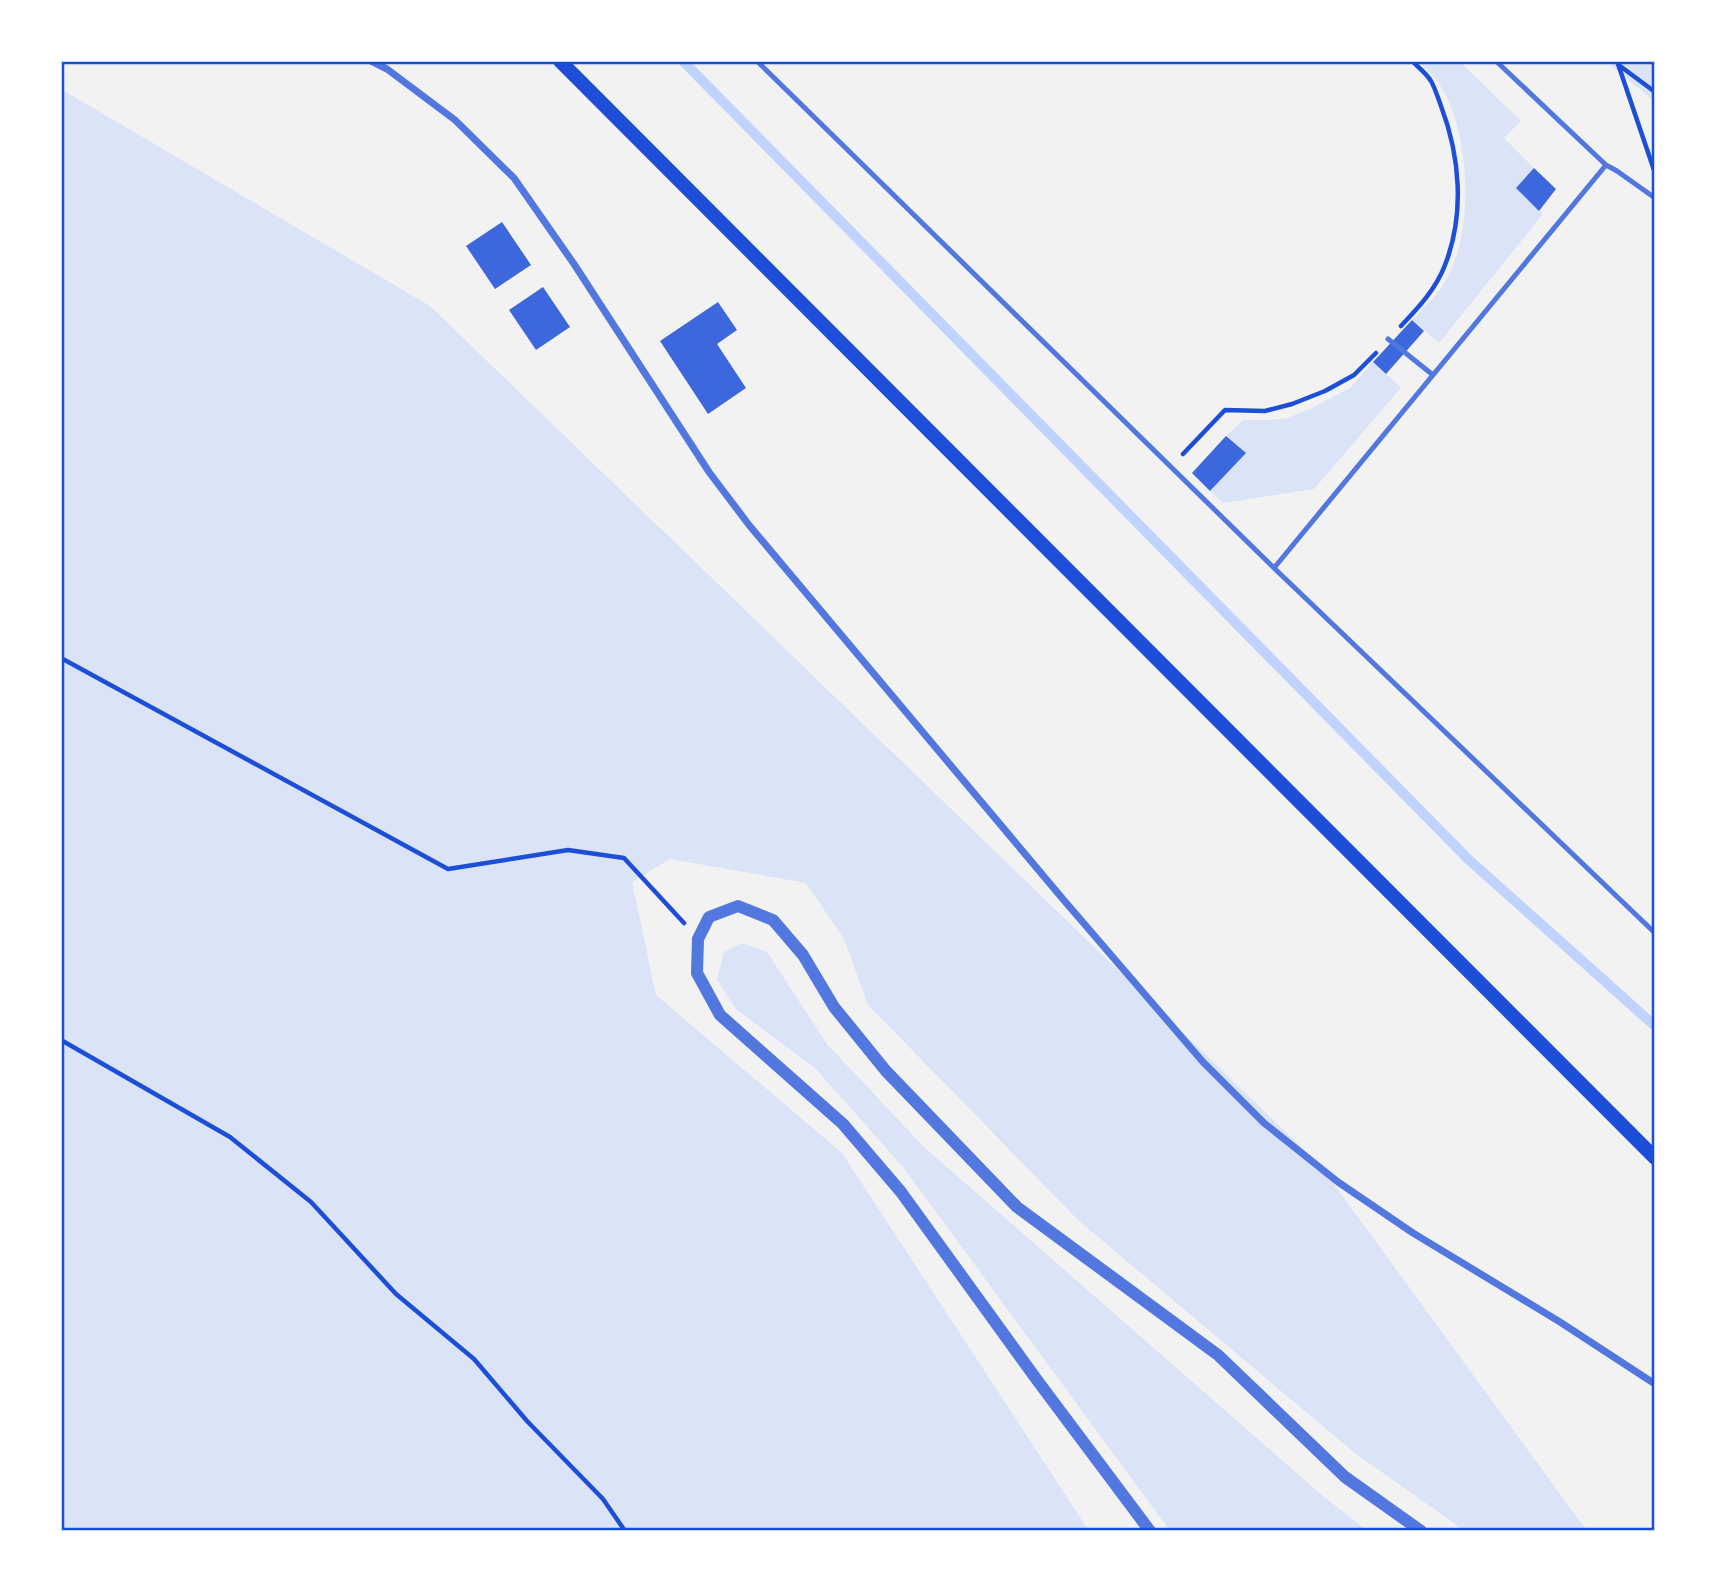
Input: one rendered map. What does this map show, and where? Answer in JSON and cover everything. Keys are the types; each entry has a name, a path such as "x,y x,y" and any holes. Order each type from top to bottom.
{"main road":[{"path":"560,61 1655,1158"}],"street":[{"path":"371,61 387,69 455,120 514,178 574,264 709,472 749,525 1203,1062 1264,1123 1338,1182 1413,1233 1560,1322 1655,1384"},
{"path":"1150,1531 901,1192 843,1125 720,1015 697,973 698,939 709,917 738,906 773,920 803,955 834,1007 886,1071 1017,1207 1219,1355 1345,1477 1421,1531"}],"lane":[{"path":"757,61 1274,568 1655,933"},
{"path":"1496,61 1605,165 1655,198"},
{"path":"1274,568 1605,165"},
{"path":"1388,339 1433,375"}],"path":[{"path":"1174,445 1184,455 1225,410 1265,411 1292,404 1325,391 1354,375 1436,285 1446,264 1456,215 1458,188 1455,157 1450,129 1433,84 1412,61"},
{"path":"1617,63 1655,92"},
{"path":"1617,63 1655,173"},
{"path":"61,658 448,869 568,850 624,858 698,939"},
{"path":"61,1040 230,1138 311,1202 396,1294 474,1359 527,1422 603,1499 625,1531"}],"shaded area":[{"path":"1418,61 1459,61 1521,121 1504,138 1534,168 1516,188 1543,214 1439,343 1412,320 1440,289 1456,258 1462,235 1465,184 1459,133 1452,110 1443,90"},
{"path":"1606,61 1655,61 1655,102"},
{"path":"61,89 430,306 1320,1165 1587,1531 1465,1531 1356,1454 1079,1221 868,1005 844,939 806,883 670,859 632,882 656,995 842,1153 1089,1531 61,1531"},
{"path":"1373,362 1401,388 1314,489 1223,503 1210,491 1245,453 1226,436 1243,420 1287,418 1310,409 1350,388"},
{"path":"742,943 767,952 827,1044 925,1148 1324,1497 1368,1531 1170,1531 903,1167 815,1068 736,1009 717,980 724,952"}],"building":[{"path":"1534,168 1556,189 1539,211 1516,188"},
{"path":"502,222 531,265 495,289 466,246"},
{"path":"543,287 570,327 536,350 509,310"},
{"path":"718,302 737,330 717,344 746,388 708,414 660,341"},
{"path":"1412,320 1424,331 1386,374 1373,362"},
{"path":"1226,436 1246,453 1210,491 1192,473"}],"waterway":[{"path":"683,61 1468,859 1655,1026"}]}
